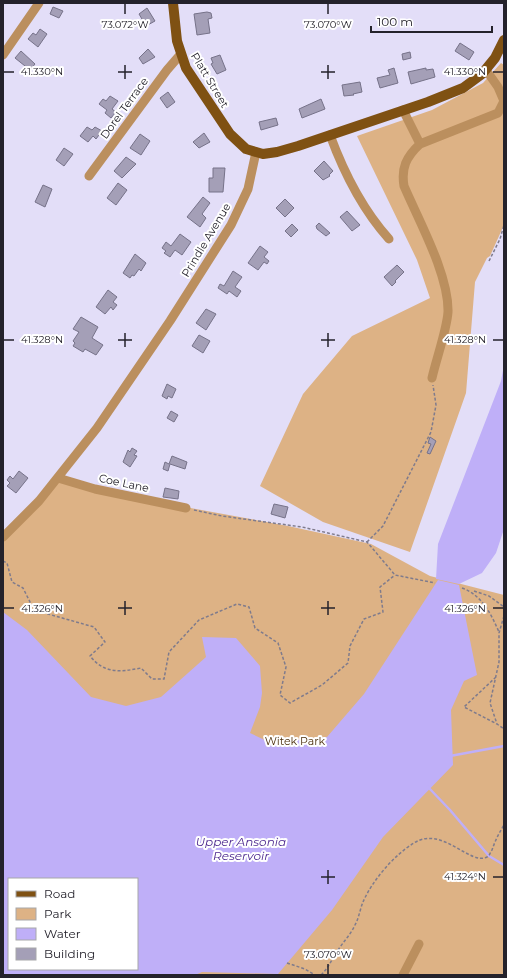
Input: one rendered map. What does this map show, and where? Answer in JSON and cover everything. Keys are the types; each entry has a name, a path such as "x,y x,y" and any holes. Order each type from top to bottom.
{"main road":[{"name":"Platt Street","path":"172,3 180,55 186,68 230,134 246,149 256,152"},
{"path":"256,152 269,154 277,152 451,93 477,79 486,70 504,40"}],"street":[{"path":"3,55 40,3"},
{"name":"Dorel Terrace","path":"89,176 167,70 180,55"},
{"path":"432,378 448,313 445,291 436,260 404,186 402,175 404,162 420,144 498,113 504,101 498,87 486,70"},
{"path":"403,110 420,144"},
{"path":"330,135 343,171 372,220 389,240"},
{"name":"Prindle Avenue","path":"3,537 39,501 97,428 170,322 231,225 248,189 256,152"},
{"name":"Coe Lane","path":"58,478 95,489 186,508"},
{"path":"403,975 419,944"}],"path":[{"path":"489,261 500,239 504,224"},
{"path":"367,542 383,526 431,432 436,405 432,378"},
{"path":"186,508 222,516 302,527 367,542 395,575 435,583"},
{"path":"3,561 7,563 12,582 23,588 34,610 94,627 105,642 90,656 97,665 120,672 141,668 152,679 164,679 169,652 199,620 237,604 250,607 255,628 278,643 286,667 280,695 290,703 322,685 348,664 350,646 364,619 383,612 380,587 395,575"},
{"path":"499,633 485,605 473,592 462,588 489,596 504,607"},
{"path":"497,724 490,703 499,662 499,633 504,616"},
{"path":"496,677 464,707 504,729"},
{"path":"321,975 329,967 337,951 356,924 363,902 372,884 393,859 414,842 429,838 444,841 472,856 486,858 489,856 496,838 504,825"},
{"path":"287,963 305,969 315,975"}],"green space":[{"path":"501,63 504,65 504,225 490,256 487,258 475,282 466,393 410,552 323,522 260,486 303,394 352,336 430,298 417,260 357,136 432,110 483,83"},
{"name":"Witek Park","path":"59,481 93,490 288,526 371,544 430,576 504,595 504,975 3,975 3,540"}],"water":[{"path":"504,365 504,529 496,553 482,573 459,584 436,579 438,544 501,381"},
{"name":"Upper Ansonia Reservoir","path":"438,580 459,585 477,675 464,681 451,710 453,765 383,837 332,910 278,974 202,972 195,975 3,975 3,612 27,630 91,697 126,706 161,697 206,657 202,637 236,638 260,666 262,693 260,707 250,733 269,742 327,737 364,694"}],"building":[{"path":"53,7 63,11 59,18 50,14"},
{"path":"147,8 155,21 146,26 139,14"},
{"path":"207,12 211,13 212,18 208,19 210,33 197,35 194,14"},
{"path":"40,29 47,34 38,47 28,39 33,33 36,35"},
{"path":"460,43 474,52 469,60 455,51"},
{"path":"148,49 155,57 143,64 139,58"},
{"path":"21,51 35,64 30,70 15,58"},
{"path":"410,52 411,58 403,60 402,54"},
{"path":"220,55 226,70 217,74 211,64 213,63 211,58"},
{"path":"394,68 398,83 380,88 377,78 390,75 388,70"},
{"path":"426,68 426,70 433,69 435,77 411,84 408,72"},
{"path":"360,82 362,92 344,96 342,85"},
{"path":"168,92 175,102 167,108 160,98"},
{"path":"110,96 118,101 112,109 116,112 111,118 105,113 107,110 99,104 103,99 106,101"},
{"path":"321,99 325,109 302,118 299,109"},
{"path":"276,118 278,125 261,130 259,122"},
{"path":"87,127 92,130 95,127 102,131 96,139 93,136 88,142 80,136"},
{"path":"204,133 210,142 199,148 193,142"},
{"path":"140,134 150,141 141,155 130,148"},
{"path":"64,148 73,154 64,166 56,160"},
{"path":"126,157 136,164 122,178 114,171"},
{"path":"324,161 333,171 329,175 330,176 323,180 314,171"},
{"path":"213,168 225,168 223,192 209,192 209,178 213,178"},
{"path":"118,183 127,190 116,205 107,198"},
{"path":"43,185 52,189 45,207 35,202"},
{"path":"203,197 210,203 202,214 206,218 200,227 187,217"},
{"path":"285,199 294,208 285,217 276,208"},
{"path":"347,211 360,225 352,231 340,217"},
{"path":"319,223 330,233 326,236 317,229 316,226"},
{"path":"292,224 298,230 291,237 285,231"},
{"path":"180,234 191,242 182,255 175,250 170,257 164,253 166,251 162,248 166,242 171,246"},
{"path":"260,246 268,252 264,257 269,261 267,264 264,262 258,270 248,263"},
{"path":"135,254 146,263 141,271 139,269 134,276 132,275 130,278 123,273"},
{"path":"397,265 404,272 392,286 384,277"},
{"path":"233,271 242,277 235,287 241,291 237,297 229,291 227,294 218,288 220,284 224,286"},
{"path":"108,290 117,297 113,302 117,305 113,310 111,307 105,314 96,307"},
{"path":"206,309 216,314 206,330 196,323"},
{"path":"81,317 98,327 92,338 103,345 96,355 85,349 83,352 73,346 75,343 73,341 79,332 73,329"},
{"path":"199,335 210,341 203,353 192,346"},
{"path":"167,384 176,389 172,398 168,396 167,399 162,396"},
{"path":"171,411 178,415 174,422 167,418"},
{"path":"430,437 436,441 430,454 427,453 431,444 428,443"},
{"path":"132,448 137,451 134,455 137,456 130,467 123,462 128,450 130,452"},
{"path":"172,456 187,462 185,469 170,464 168,471 163,469 165,462 169,464"},
{"path":"19,471 28,478 16,493 7,486 10,483 7,480 10,476 13,479"},
{"path":"165,488 179,491 178,499 163,497"},
{"path":"274,504 288,507 285,518 271,514"}],"waterway":[{"path":"450,756 504,746"},
{"path":"428,787 450,810 489,856 504,865"}]}
